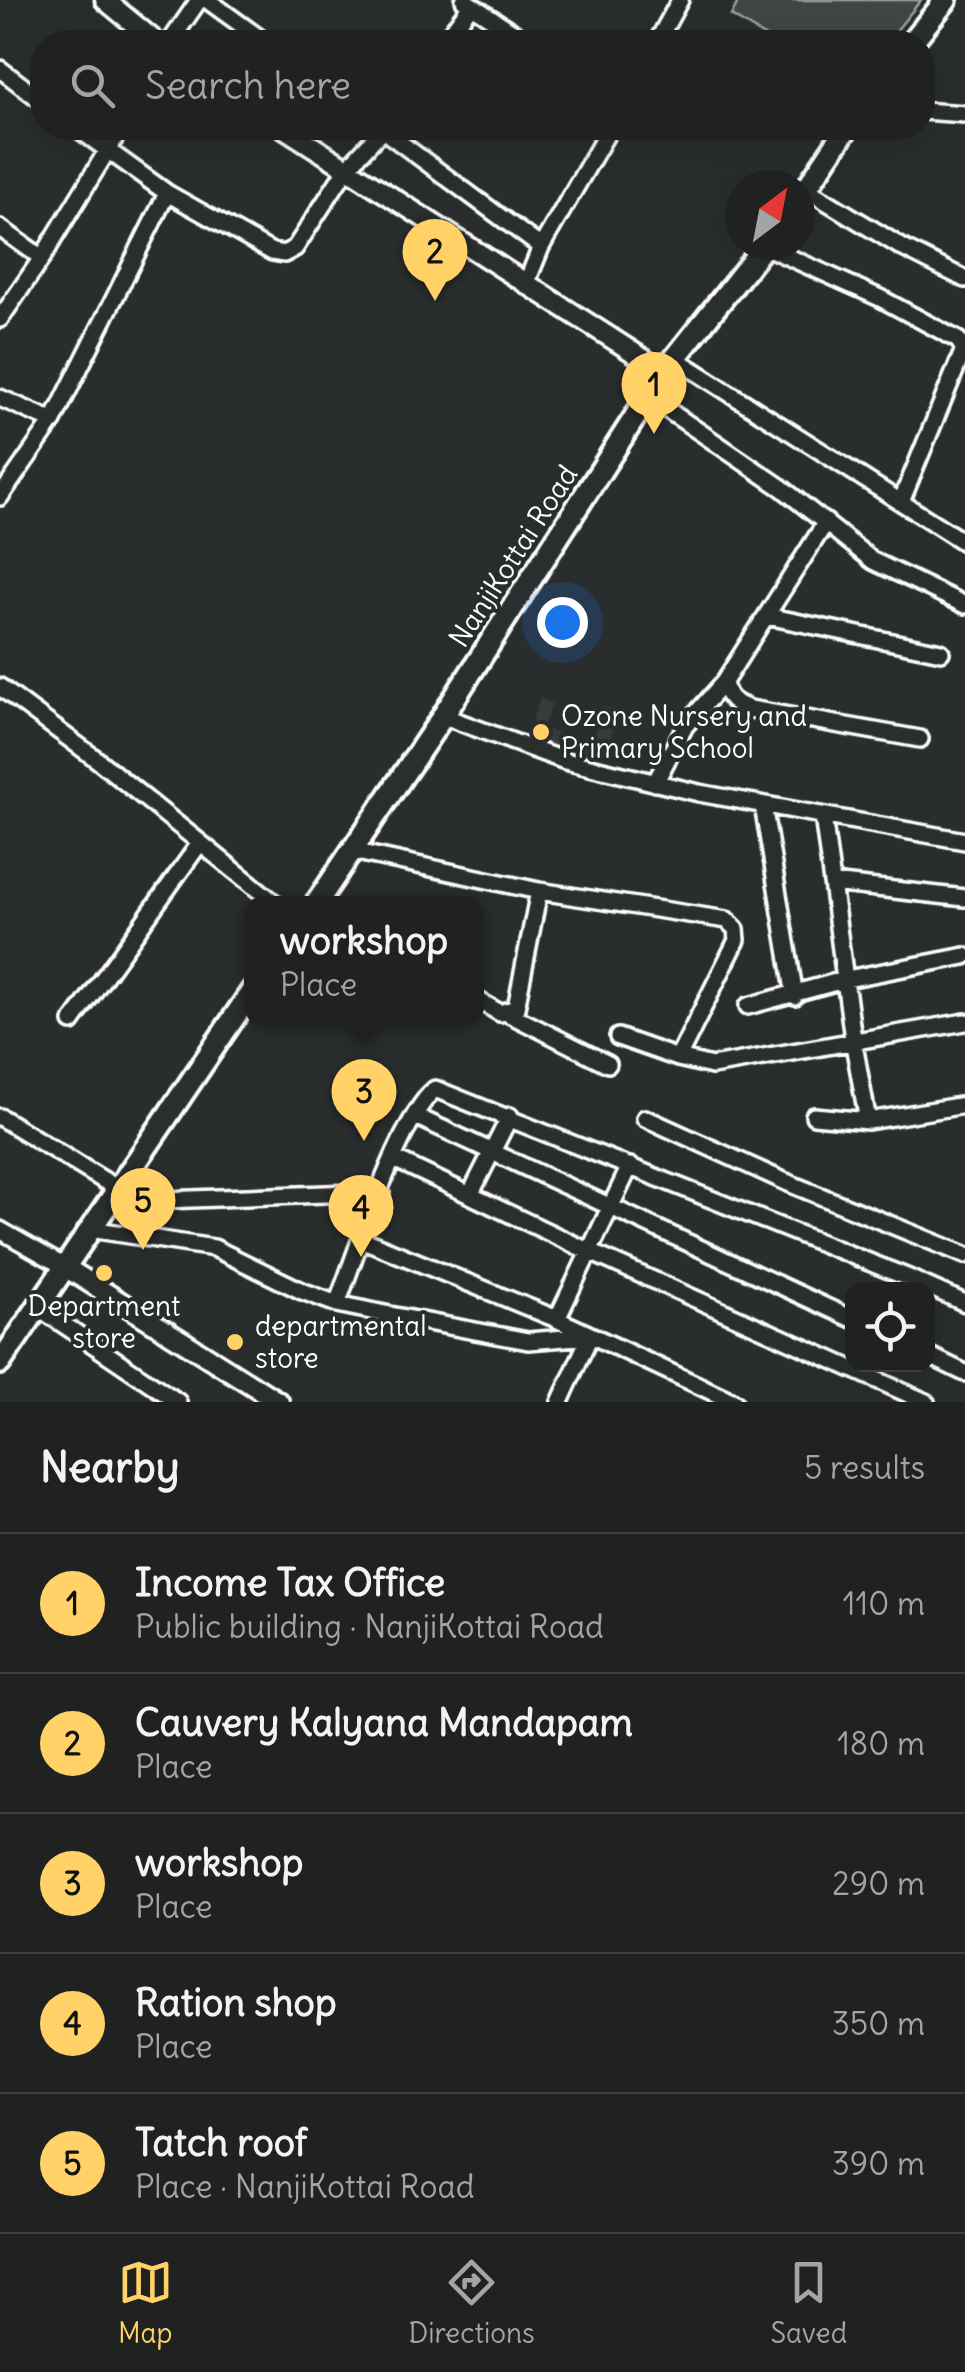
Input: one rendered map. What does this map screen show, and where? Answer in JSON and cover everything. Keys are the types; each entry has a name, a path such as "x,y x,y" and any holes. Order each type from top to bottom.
{"main road":[{"path":"922,30 946,0"},
{"path":"815,176 839,140"},
{"name":"NanjiKottai Road","path":"321,896 670,365 753,260"},
{"path":"0,1363 244,1003"}],"street":[{"path":"105,0 141,30"},
{"path":"178,30 199,0"},
{"path":"207,0 248,30"},
{"path":"664,30 680,0"},
{"path":"451,30 467,2 510,30"},
{"path":"0,69 30,92"},
{"path":"935,112 965,114"},
{"path":"93,140 167,192 272,252 284,254 295,248 347,168 372,140"},
{"path":"0,319 114,140"},
{"path":"303,140 526,284 670,365 965,543"},
{"path":"398,140 541,246"},
{"path":"526,284 541,246 603,140"},
{"path":"0,497 53,421 167,192"},
{"path":"815,200 965,279"},
{"path":"0,228 42,258"},
{"path":"795,260 880,298 958,340 964,349 901,502"},
{"path":"0,398 53,421"},
{"path":"650,398 826,522 873,561 965,605"},
{"path":"655,783 685,726 724,682 826,522"},
{"path":"767,616 941,652"},
{"path":"724,682 726,695 735,704 750,709 920,739"},
{"path":"0,687 96,758 266,896"},
{"path":"443,716 565,762 763,805 965,841"},
{"path":"763,805 795,996"},
{"path":"823,816 868,1121"},
{"path":"72,1022 200,843"},
{"path":"352,851 539,891 727,920 736,929 737,940 678,1058"},
{"path":"832,883 965,898"},
{"path":"508,1013 519,1000 539,891"},
{"path":"748,1006 847,980 965,956"},
{"path":"484,1004 608,1064"},
{"path":"618,1038 712,1066 965,1022"},
{"path":"337,1304 394,1159 425,1098 435,1089 510,1116 570,1145 965,1303"},
{"path":"814,1116 868,1121 965,1104"},
{"path":"415,1116 845,1316"},
{"path":"470,1195 510,1116"},
{"path":"0,1117 113,1195 381,1192"},
{"path":"644,1118 786,1182 965,1255"},
{"path":"394,1159 588,1252 926,1402"},
{"path":"557,1319 630,1166"},
{"path":"0,1230 280,1402"},
{"path":"86,1235 214,1248 337,1304 528,1341 590,1336"},
{"path":"362,1239 557,1319 734,1402"},
{"path":"39,1308 178,1402"},
{"path":"560,1402 590,1336"},
{"path":"935,1358 965,1373"}],"shaded area":[{"path":"739,0 921,0 897,30 754,30 731,16"},
{"name":"Ozone Nursery and Primary School","path":"540,698 552,703 543,728 589,745 604,707 621,713 599,761 526,736"}],"place":[{"name":"Cauvery Kalyana Mandapam","path":"435,301"},
{"name":"Income Tax Office","path":"654,434"},
{"name":"Ozone Nursery and Primary School","path":"541,732"},
{"name":"workshop","path":"364,1141"},
{"name":"Tatch roof","path":"143,1250"},
{"name":"Ration shop","path":"361,1257"},
{"name":"Department store","path":"104,1273"},
{"name":"departmental store","path":"235,1342"}]}
